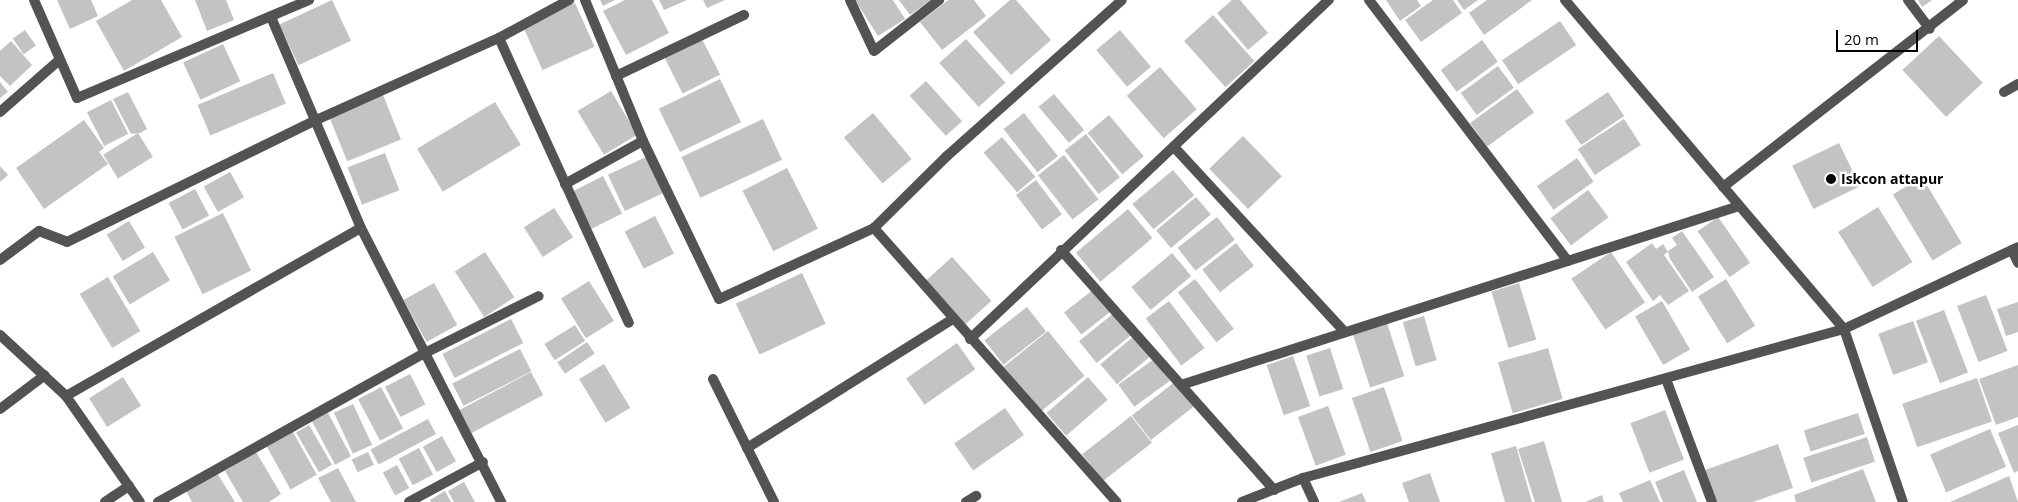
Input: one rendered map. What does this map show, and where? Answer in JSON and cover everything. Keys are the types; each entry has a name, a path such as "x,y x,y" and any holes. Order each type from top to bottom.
{"street":[{"path":"34,0 58,60 77,98 309,0"},
{"path":"0,260 39,231 67,242 314,120 499,38 568,0"},
{"path":"585,0 643,140 719,298 874,228 946,156 1122,0"},
{"path":"850,0 874,51 939,0"},
{"path":"970,339 1061,250 1174,147 1329,0"},
{"path":"1369,0 1568,261"},
{"path":"1565,0 1844,329 1903,502"},
{"path":"1908,0 1930,28"},
{"path":"1723,187 1930,28 1963,0"},
{"path":"616,76 744,15"},
{"path":"271,17 361,228 483,462 501,502"},
{"path":"499,38 629,323"},
{"path":"0,112 58,60"},
{"path":"2004,92 2018,84"},
{"path":"565,184 643,140"},
{"path":"1174,147 1345,332"},
{"path":"1184,384 1739,206"},
{"path":"66,396 361,228"},
{"path":"874,228 952,320 1116,502"},
{"path":"1242,502 1303,478 1844,329 2015,248 2018,263"},
{"path":"1061,250 1184,384 1274,490"},
{"path":"158,502 425,353 539,296"},
{"path":"747,448 952,320"},
{"path":"0,335 66,396 140,502"},
{"path":"0,409 45,375"},
{"path":"713,379 774,502"},
{"path":"1666,379 1712,502"},
{"path":"409,502 483,462"},
{"path":"1303,478 1314,502"},
{"path":"105,502 128,486"},
{"path":"966,502 976,496"}],"building":[{"path":"57,0 91,0 98,16 70,29"},
{"path":"132,0 161,0 182,37 124,71 96,21"},
{"path":"195,0 226,0 234,20 207,31"},
{"path":"332,0 351,41 298,65 279,25"},
{"path":"600,0 615,0 603,6"},
{"path":"625,0 652,0 669,33 626,55 603,11"},
{"path":"659,0 687,0 664,10"},
{"path":"703,0 725,0 707,8"},
{"path":"855,0 893,0 905,19 878,36"},
{"path":"899,0 931,0 910,15"},
{"path":"948,0 974,0 986,16 942,50 920,22"},
{"path":"1010,0 1016,0 1051,40 1011,75 973,32"},
{"path":"1232,0 1240,0 1268,33 1248,50 1217,13"},
{"path":"1386,0 1417,0 1421,6 1400,21"},
{"path":"1433,0 1453,0 1462,13 1421,42 1405,20"},
{"path":"1457,0 1478,0 1464,10"},
{"path":"1487,0 1532,0 1484,35 1469,13"},
{"path":"1918,0 1932,0 1922,7"},
{"path":"575,3 595,47 542,70 523,26"},
{"path":"1213,15 1254,61 1226,87 1184,41"},
{"path":"1560,21 1576,45 1518,84 1502,60"},
{"path":"25,30 36,46 24,54 13,39"},
{"path":"1120,30 1151,67 1127,87 1096,50"},
{"path":"1939,36 1983,83 1946,117 1902,70"},
{"path":"701,37 720,74 683,93 664,56"},
{"path":"966,39 1005,83 979,107 939,63"},
{"path":"1482,40 1498,62 1457,92 1441,70"},
{"path":"11,41 32,65 10,86 0,76 0,51"},
{"path":"223,44 240,81 200,100 183,63"},
{"path":"1498,66 1514,88 1477,115 1461,93"},
{"path":"1160,67 1197,109 1164,138 1127,96"},
{"path":"273,73 286,103 210,135 198,105"},
{"path":"720,79 741,122 680,152 659,109"},
{"path":"926,81 962,121 946,136 910,96"},
{"path":"0,82 8,92 0,98"},
{"path":"1517,89 1534,112 1487,147 1470,123"},
{"path":"611,91 637,135 604,155 578,111"},
{"path":"128,92 147,129 140,133 131,134 113,99"},
{"path":"1608,92 1624,116 1581,145 1565,121"},
{"path":"1054,94 1084,130 1069,143 1039,107"},
{"path":"383,95 401,140 347,161 329,117"},
{"path":"111,100 128,134 104,146 87,112"},
{"path":"495,102 521,145 443,192 417,149"},
{"path":"873,113 912,159 882,183 844,137"},
{"path":"1024,113 1058,156 1037,172 1004,129"},
{"path":"1109,115 1144,156 1122,174 1088,133"},
{"path":"763,119 782,160 700,198 681,157"},
{"path":"1624,119 1641,145 1595,175 1578,149"},
{"path":"84,120 104,148 99,152 108,164 44,209 16,168"},
{"path":"138,133 153,157 118,178 103,155"},
{"path":"1086,134 1120,177 1099,194 1065,151"},
{"path":"1243,136 1282,176 1248,209 1209,169"},
{"path":"1002,137 1035,177 1017,192 984,152"},
{"path":"1839,143 1860,186 1813,209 1792,166"},
{"path":"385,153 399,190 362,205 348,167"},
{"path":"1064,155 1098,199 1072,219 1038,175"},
{"path":"646,157 663,193 625,211 608,175"},
{"path":"1577,158 1594,182 1553,210 1537,186"},
{"path":"0,166 8,175 0,182"},
{"path":"787,168 818,229 773,251 742,191"},
{"path":"1173,170 1194,195 1154,229 1132,204"},
{"path":"230,172 244,197 218,212 204,187"},
{"path":"603,176 622,213 592,229 573,191"},
{"path":"1922,177 1962,243 1933,261 1893,195"},
{"path":"1036,180 1062,214 1042,229 1016,195"},
{"path":"195,189 209,215 183,230 169,203"},
{"path":"1588,190 1608,217 1571,245 1550,218"},
{"path":"1196,197 1211,215 1171,248 1156,230"},
{"path":"1878,207 1912,262 1873,287 1838,232"},
{"path":"554,208 573,237 543,257 524,228"},
{"path":"1128,209 1152,238 1100,282 1076,253"},
{"path":"223,213 251,271 203,294 174,237"},
{"path":"655,216 674,253 644,269 625,231"},
{"path":"1217,217 1235,240 1195,271 1178,248"},
{"path":"1718,217 1750,263 1730,277 1698,231"},
{"path":"129,221 145,248 123,261 107,234"},
{"path":"1682,231 1714,277 1692,292 1670,259 1668,251 1677,245 1672,238"},
{"path":"1236,243 1254,266 1220,292 1202,269"},
{"path":"1652,243 1656,249 1663,244 1668,252 1664,255 1689,291 1668,305 1660,295 1653,301 1626,262"},
{"path":"153,252 170,280 130,304 113,276"},
{"path":"485,252 514,297 484,317 455,272"},
{"path":"1611,252 1645,303 1605,329 1571,279"},
{"path":"1172,253 1191,276 1151,310 1131,287"},
{"path":"952,257 991,301 965,324 926,280"},
{"path":"802,273 826,324 760,355 736,304"},
{"path":"108,277 140,331 112,348 80,294"},
{"path":"1195,279 1234,329 1216,342 1178,293"},
{"path":"1726,279 1755,326 1727,343 1698,296"},
{"path":"589,281 614,321 586,338 561,298"},
{"path":"434,283 457,325 427,342 403,300"},
{"path":"1519,283 1536,339 1509,348 1491,291"},
{"path":"1094,289 1111,311 1081,334 1064,312"},
{"path":"1986,295 2008,351 1979,362 1957,306"},
{"path":"1169,301 1205,348 1181,366 1146,318"},
{"path":"1662,301 1690,349 1663,365 1635,316"},
{"path":"2018,302 2018,332 2006,336 1997,309"},
{"path":"1027,307 1046,331 1004,365 984,340"},
{"path":"1944,310 1968,373 1940,383 1916,321"},
{"path":"1114,313 1132,335 1097,363 1079,341"},
{"path":"1424,316 1437,360 1416,366 1403,322"},
{"path":"511,319 523,343 455,378 442,354"},
{"path":"1913,321 1928,362 1893,375 1878,334"},
{"path":"1387,323 1404,376 1370,387 1353,334"},
{"path":"575,325 585,341 555,360 544,344"},
{"path":"1048,331 1085,376 1040,412 1004,367"},
{"path":"1134,336 1151,356 1117,384 1100,364"},
{"path":"587,342 595,354 565,374 557,362"},
{"path":"957,343 975,369 925,405 906,379"},
{"path":"1330,348 1343,389 1320,397 1306,356"},
{"path":"1548,348 1563,399 1513,413 1498,362"},
{"path":"520,349 531,371 464,406 452,384"},
{"path":"1293,356 1310,406 1284,415 1267,365"},
{"path":"1154,359 1170,381 1134,407 1118,385"},
{"path":"604,364 630,408 605,423 579,379"},
{"path":"2018,365 2018,417 1996,425 1979,379"},
{"path":"531,372 543,395 472,433 459,410"},
{"path":"410,374 425,404 400,417 385,387"},
{"path":"123,377 141,406 107,427 89,398"},
{"path":"1088,377 1108,400 1066,436 1046,413"},
{"path":"1977,378 1992,421 1917,447 1902,404"},
{"path":"1176,381 1195,405 1151,440 1132,415"},
{"path":"381,387 403,428 380,441 358,399"},
{"path":"1384,387 1403,441 1370,452 1352,398"},
{"path":"353,404 372,445 353,454 334,413"},
{"path":"1328,406 1346,455 1316,466 1298,417"},
{"path":"1005,408 1024,435 973,471 954,444"},
{"path":"1665,410 1684,459 1649,473 1630,423"},
{"path":"328,413 351,456 335,465 312,421"},
{"path":"1858,413 1865,434 1811,452 1804,431"},
{"path":"1131,416 1152,443 1103,481 1082,454"},
{"path":"428,419 436,434 379,465 371,450"},
{"path":"309,425 332,465 319,472 296,432"},
{"path":"2018,425 2018,471 2014,473 1998,433"},
{"path":"1990,429 2006,467 1946,492 1930,454"},
{"path":"293,432 317,475 291,489 267,447"},
{"path":"442,436 456,461 437,472 423,447"},
{"path":"1867,437 1875,462 1811,482 1803,458"},
{"path":"1544,441 1562,502 1535,502 1518,449"},
{"path":"1778,444 1793,488 1753,502 1716,502 1705,470"},
{"path":"1516,446 1532,502 1505,502 1491,453"},
{"path":"419,448 433,474 413,485 399,459"},
{"path":"256,452 281,494 269,502 243,502 225,471"},
{"path":"368,452 374,465 358,472 352,460"},
{"path":"397,465 409,488 395,495 383,473"},
{"path":"338,468 356,502 331,502 318,478"},
{"path":"1863,469 1876,502 1796,502 1794,495"},
{"path":"1684,470 1697,502 1663,502 1655,482"},
{"path":"217,473 235,502 192,502 186,491"},
{"path":"1430,473 1440,502 1409,502 1402,483"},
{"path":"2009,476 2018,502 1950,502"},
{"path":"1650,480 1660,502 1623,502 1619,493"},
{"path":"464,482 475,502 454,502 448,491"},
{"path":"445,491 451,502 431,502 430,500"},
{"path":"1362,493 1366,502 1339,502"},
{"path":"1602,495 1604,502 1585,502"}],"place":[{"name":"Iskcon attapur","path":"1831,179"}]}
